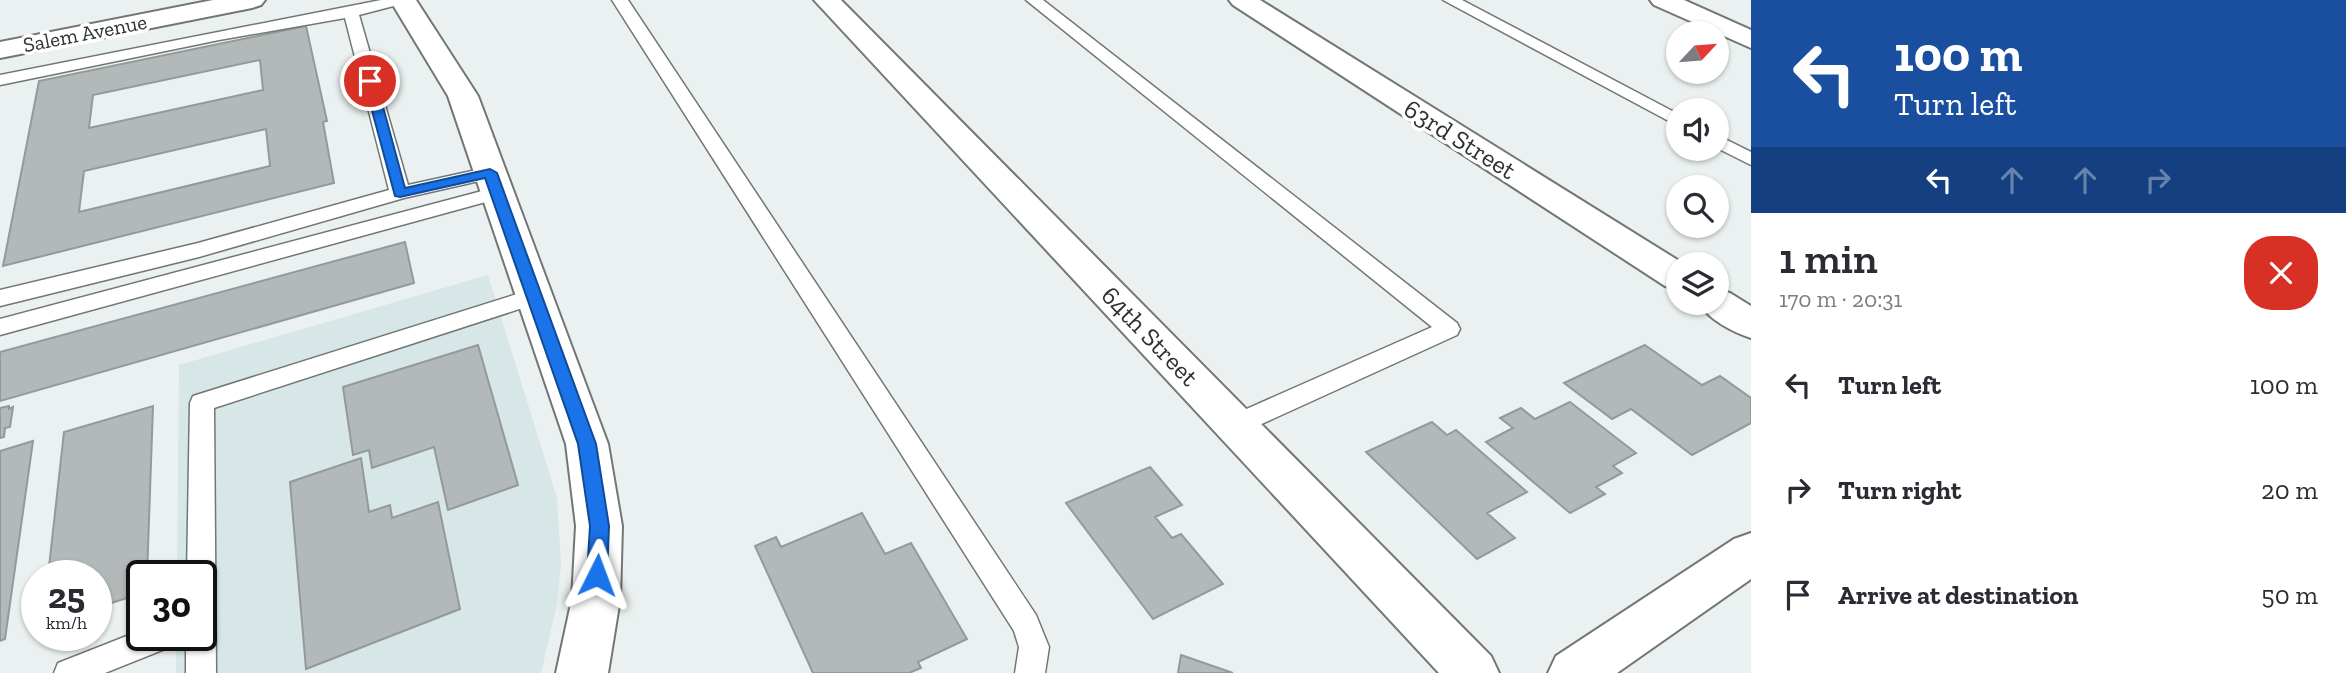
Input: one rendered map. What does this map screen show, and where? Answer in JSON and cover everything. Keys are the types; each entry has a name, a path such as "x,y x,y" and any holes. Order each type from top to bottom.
{"street":[{"name":"Salem Avenue","path":"0,50 195,6 251,0"},
{"path":"402,0 463,96 587,444 599,526 596,599 582,673"},
{"name":"64th Street","path":"827,0 1473,673"},
{"name":"63rd Street","path":"1242,0 1666,269"},
{"path":"1662,0 1751,40"},
{"path":"1729,310 1751,324"},
{"path":"1574,673 1751,553"}],"lane":[{"path":"0,80 402,0"},
{"path":"620,0 1026,625 1034,647 1030,673"},
{"path":"1034,0 1449,330 1235,425"},
{"path":"1451,0 1666,115"},
{"path":"351,12 400,193"},
{"path":"1729,147 1751,159"},
{"path":"0,298 199,250 400,193 493,183"},
{"path":"0,327 493,183"},
{"path":"201,560 202,402 534,297"},
{"path":"69,673 126,650"},
{"path":"201,651 201,673"}],"shaded area":[{"path":"488,275 557,498 561,564 557,604 541,673 176,673 176,651 217,651 217,560 177,560 179,365"}],"building":[{"path":"306,26 327,121 323,122 334,183 3,266 39,81","holes":["260,60 263,90 89,128 93,95","266,129 270,166 79,212 84,171"]},
{"path":"405,242 414,283 0,401 0,352"},
{"path":"478,345 518,485 448,510 434,447 372,468 369,450 353,455 343,387"},
{"path":"1645,345 1702,385 1720,376 1751,398 1751,423 1692,455 1631,409 1612,419 1564,383"},
{"path":"1570,402 1636,453 1613,466 1622,473 1596,487 1605,494 1570,513 1486,442 1513,428 1500,418 1521,408 1535,419"},
{"path":"9,406 9,409 13,407 10,427 5,428 4,437 0,438 0,408"},
{"path":"153,406 148,560 126,560 126,598 112,603 112,560 50,560 64,432"},
{"path":"1432,422 1447,435 1456,430 1527,492 1487,513 1515,538 1477,559 1366,452"},
{"path":"33,441 5,639 0,641 0,451"},
{"path":"361,458 369,512 390,505 392,518 438,502 460,609 306,669 290,482"},
{"path":"1150,467 1182,505 1155,517 1172,538 1181,534 1223,584 1153,619 1066,503"},
{"path":"862,513 885,554 911,543 967,639 918,662 921,668 909,673 813,673 755,546 776,537 781,547"},
{"path":"1181,655 1233,673 1178,673"}],"route":[{"path":"370,81 400,193 490,173 587,444 599,526 597,575"}]}
